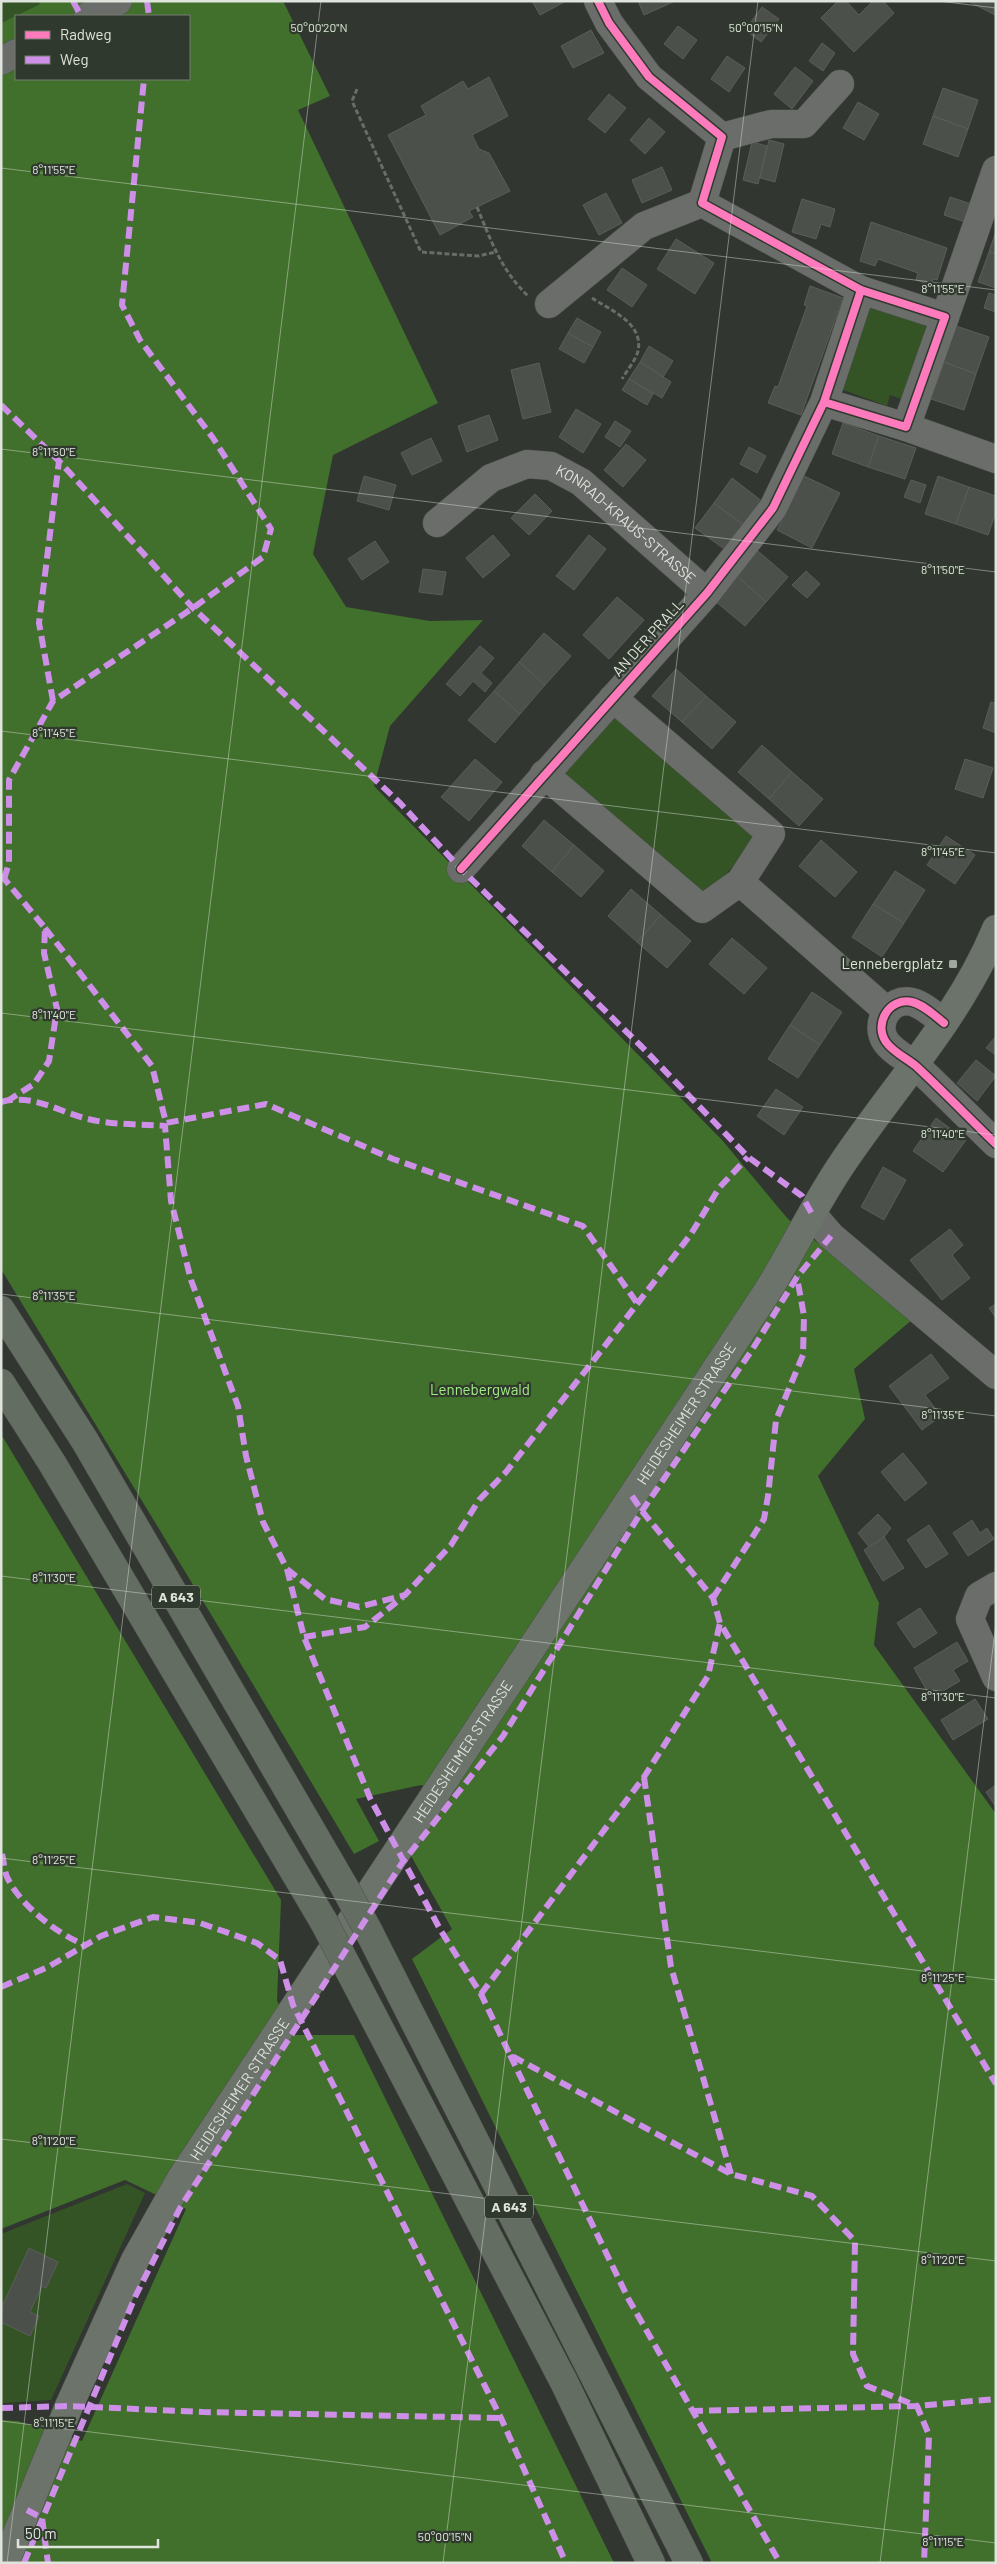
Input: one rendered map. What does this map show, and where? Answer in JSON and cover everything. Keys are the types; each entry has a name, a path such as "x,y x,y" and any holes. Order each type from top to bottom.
{"highway":[{"name":"A 643","path":"1,1310 85,1441 370,1932 689,2563"},
{"name":"A 643","path":"1,1383 58,1471 324,1922 564,2382 651,2563"}],"main road":[{"path":"914,1065 959,1002 993,941"},
{"name":"HEIDESHEIMER STRASSE","path":"5,2563 69,2406 135,2260 180,2180 761,1300 845,1159 914,1065"}],"street":[{"path":"90,15 118,1"},
{"path":"598,1 609,23 649,77 722,136"},
{"path":"1,61 15,54"},
{"path":"722,136 771,124 804,124 840,84"},
{"path":"702,203 722,136"},
{"path":"906,428 996,170"},
{"path":"548,304 644,226 702,203"},
{"path":"702,203 860,290 945,317"},
{"name":"AN DER PRALL","path":"461,869 707,593 773,508 824,402 860,290"},
{"path":"824,402 996,459"},
{"name":"KONRAD-KRAUS-STRASSE","path":"437,524 491,478 527,464 551,466 580,482 707,593"},
{"path":"544,774 702,909 740,882 771,834 613,698"},
{"path":"740,882 887,1011"},
{"path":"944,1023 918,1004 911,1002 895,1004 887,1011 882,1022 883,1037 890,1046 914,1065 996,1144"},
{"path":"812,1214 831,1236 996,1375"},
{"path":"987,1591 970,1619 996,1677"}],"path":[{"path":"357,89 352,101 421,252 478,256 496,252"},
{"path":"477,207 496,252 513,281 529,297 548,304"},
{"path":"572,285 631,324 637,334 638,351 622,379"}],"green space":[{"path":"1,1 37,1 40,4 15,15 1,23"},
{"name":"Lennebergwald","path":"37,1 283,1 330,96 298,110 438,403 333,455 313,554 346,607 430,621 483,620 390,726 374,786 722,1140 788,1219 913,1319 854,1369 865,1419 818,1476 879,1603 874,1645 996,1814 996,2563 712,2563 412,1959 452,1929 410,1854 450,1797 421,1785 356,1799 379,1841 354,1854 1,1269 1,23 15,16 15,80 190,80 190,15 17,15 40,4"},
{"path":"865,305 927,325 902,399 890,395 887,406 841,389"},
{"path":"614,715 751,833 753,843 751,848 704,897 562,772"},
{"path":"1,1434 281,1900 277,2001 295,2035 354,2035 614,2563 1,2563 1,2420 18,2421 82,2441 186,2209 125,2180 1,2229"},
{"path":"127,2184 145,2193 51,2400 1,2403 1,2234"}],"building":[{"path":"532,1 566,1 540,15"},
{"path":"638,1 673,1 673,2 644,15"},
{"path":"838,1 846,1 859,15 873,1 883,1 894,13 854,52 821,18"},
{"path":"968,1 996,1 995,15"},
{"path":"762,7 779,19 761,42 745,30"},
{"path":"678,26 697,40 683,59 664,44"},
{"path":"591,30 604,53 573,68 561,46"},
{"path":"822,43 835,53 823,71 809,61"},
{"path":"727,56 745,68 729,92 711,79"},
{"path":"795,67 813,81 792,109 774,94"},
{"path":"489,77 508,116 472,135 479,149 489,153 510,191 469,211 473,217 440,235 388,135 426,115 421,106 463,81 468,89"},
{"path":"943,88 978,100 968,129 933,116"},
{"path":"609,94 626,108 605,133 588,119"},
{"path":"858,102 879,114 864,140 843,128"},
{"path":"933,116 968,129 958,157 923,144"},
{"path":"649,118 665,132 645,154 630,140"},
{"path":"769,140 784,144 775,182 760,178"},
{"path":"752,142 767,146 758,184 743,180"},
{"path":"662,167 672,190 642,203 632,180"},
{"path":"606,193 622,223 599,235 583,205"},
{"path":"950,197 971,204 965,222 944,215"},
{"path":"802,199 835,209 830,227 821,224 816,239 792,232"},
{"path":"871,222 947,248 937,280 933,279 931,285 916,280 918,273 878,259 875,266 860,261"},
{"path":"996,231 996,254 989,252"},
{"path":"676,239 714,263 695,294 657,269"},
{"path":"989,252 996,254 996,288 978,282"},
{"path":"622,268 647,285 632,307 607,290"},
{"path":"810,286 843,298 801,415 768,403 775,386 778,387 807,306 804,305"},
{"path":"989,293 996,295 996,312 984,308"},
{"path":"577,318 601,332 593,347 568,333"},
{"path":"956,326 989,337 976,374 944,362"},
{"path":"568,333 593,347 584,363 559,349"},
{"path":"649,346 673,361 663,377 640,362"},
{"path":"640,362 671,382 662,398 629,379"},
{"path":"944,362 976,374 964,410 931,399"},
{"path":"539,363 551,412 523,419 511,370"},
{"path":"629,379 653,394 647,405 622,390"},
{"path":"576,409 601,424 583,453 559,437"},
{"path":"489,415 498,440 467,452 458,426"},
{"path":"615,421 631,431 620,447 605,437"},
{"path":"843,423 879,436 868,467 832,454"},
{"path":"879,436 916,448 905,479 868,467"},
{"path":"431,438 442,461 412,475 401,453"},
{"path":"626,444 646,460 623,487 604,470"},
{"path":"749,447 766,456 757,473 740,464"},
{"path":"364,476 396,485 389,510 357,501"},
{"path":"804,476 840,493 812,548 777,530"},
{"path":"938,476 969,487 956,524 925,514"},
{"path":"732,478 763,502 745,526 714,503"},
{"path":"911,480 926,485 920,503 904,497"},
{"path":"969,487 996,496 996,512 988,535 956,524"},
{"path":"535,494 552,511 529,535 511,518"},
{"path":"714,503 745,526 727,551 695,528"},
{"path":"493,535 510,555 483,578 466,558"},
{"path":"589,535 606,549 574,590 556,576"},
{"path":"375,541 389,562 362,580 348,559"},
{"path":"758,551 788,577 766,602 737,576"},
{"path":"423,569 446,572 442,595 419,592"},
{"path":"806,571 820,584 807,598 792,585"},
{"path":"737,576 766,602 745,626 715,601"},
{"path":"617,597 644,620 609,659 583,635"},
{"path":"544,633 571,656 545,685 519,662"},
{"path":"480,646 494,658 481,673 492,683 485,692 473,681 460,696 446,684"},
{"path":"519,662 545,685 520,714 494,691"},
{"path":"676,669 706,696 682,722 652,696"},
{"path":"494,691 520,714 495,743 468,720"},
{"path":"706,696 736,722 712,749 682,722"},
{"path":"991,702 996,703 996,733 983,728"},
{"path":"762,745 792,772 769,799 738,772"},
{"path":"475,759 502,782 469,821 441,797"},
{"path":"965,759 993,768 983,798 955,789"},
{"path":"792,772 823,799 799,826 769,799"},
{"path":"544,820 574,845 552,872 522,846"},
{"path":"946,836 975,855 955,884 927,865"},
{"path":"821,840 857,872 835,897 799,866"},
{"path":"574,845 604,871 581,897 552,872"},
{"path":"895,871 925,890 904,923 873,904"},
{"path":"631,889 661,915 637,942 608,916"},
{"path":"873,904 904,923 882,957 852,937"},
{"path":"661,915 691,941 667,968 637,942"},
{"path":"732,938 767,968 744,994 709,964"},
{"path":"812,992 842,1012 820,1045 790,1025"},
{"path":"790,1025 820,1045 798,1078 768,1059"},
{"path":"996,1036 996,1055 986,1048"},
{"path":"976,1060 996,1076 977,1101 957,1083"},
{"path":"776,1089 803,1107 784,1135 757,1116"},
{"path":"936,1118 966,1140 943,1172 913,1151"},
{"path":"883,1167 906,1180 884,1220 861,1207"},
{"path":"950,1229 963,1245 952,1255 970,1278 942,1300 910,1260"},
{"path":"996,1304 996,1318 989,1308"},
{"path":"931,1354 949,1378 925,1395 941,1416 922,1430 889,1386"},
{"path":"903,1453 927,1483 905,1501 881,1472"},
{"path":"878,1514 891,1528 884,1537 869,1547 858,1533"},
{"path":"972,1520 980,1533 987,1528 994,1539 968,1556 953,1533"},
{"path":"929,1525 948,1554 926,1568 907,1540"},
{"path":"884,1537 904,1568 883,1581 864,1550"},
{"path":"920,1608 937,1633 914,1648 897,1623"},
{"path":"957,1642 968,1661 953,1670 960,1681 931,1698 914,1668"},
{"path":"975,1699 988,1719 953,1740 941,1720"},
{"path":"996,1785 996,1807 986,1792"},
{"path":"29,2248 58,2262 46,2288 42,2286 30,2312 39,2316 30,2336 1,2322 1,2309"}],"marked path":[{"path":"73,1 80,15"},
{"path":"147,1 149,15"},
{"path":"4,879 9,863 9,780 53,701 193,608 263,557 271,529 213,438 140,340 122,305 144,80"},
{"path":"1,405 59,461 193,608 400,803 461,869 642,1047 748,1157 802,1196 812,1214"},
{"path":"53,701 39,623 59,461"},
{"path":"1,875 45,928 44,953 57,1009 49,1061 34,1084 9,1100"},
{"path":"45,928 152,1066 166,1123 266,1104 393,1159 583,1226 637,1303"},
{"path":"1,1102 24,1100 45,1104 97,1121 165,1126 171,1201 191,1280 238,1406 246,1456 263,1522 287,1569 325,1599 359,1607 405,1595 451,1545 479,1500 506,1472 691,1234 719,1188 748,1157"},
{"path":"24,2563 135,2297 180,2208 402,1863 503,1736 642,1511 752,1350 797,1277 831,1236"},
{"path":"713,1598 764,1519 776,1420 803,1355 804,1316 797,1277"},
{"path":"632,1496 713,1598 720,1623 996,2084"},
{"path":"287,1569 304,1637 370,1798 441,1931 481,1994 510,2055 731,2174 812,2196 855,2241 853,2354 867,2386 917,2406 929,2435 924,2563"},
{"path":"304,1637 365,1627 403,1597"},
{"path":"481,1994 644,1777 708,1676 720,1623"},
{"path":"644,1777 671,1967 731,2174"},
{"path":"2,1854 7,1877 13,1888 30,1908 51,1926 85,1945"},
{"path":"1,1987 48,1967 101,1936 153,1917 200,1923 257,1943 280,1960 293,2005 501,2418 566,2563"},
{"path":"510,2055 629,2300 780,2563"},
{"path":"691,2411 917,2406 996,2399"},
{"path":"1,2408 69,2406 203,2412 501,2418"},
{"path":"27,2510 42,2518 48,2563"}],"cycle path":[{"path":"598,1 609,23 649,77 722,137 702,203 861,290"},
{"path":"461,869 707,593 773,508 824,402 861,290 945,317 906,427 824,402"},
{"path":"944,1023 929,1011 912,1002 897,1003 886,1013 881,1027 882,1035 889,1046 916,1066 996,1144"}],"place":[{"name":"Lennebergplatz","path":"953,964"}]}
